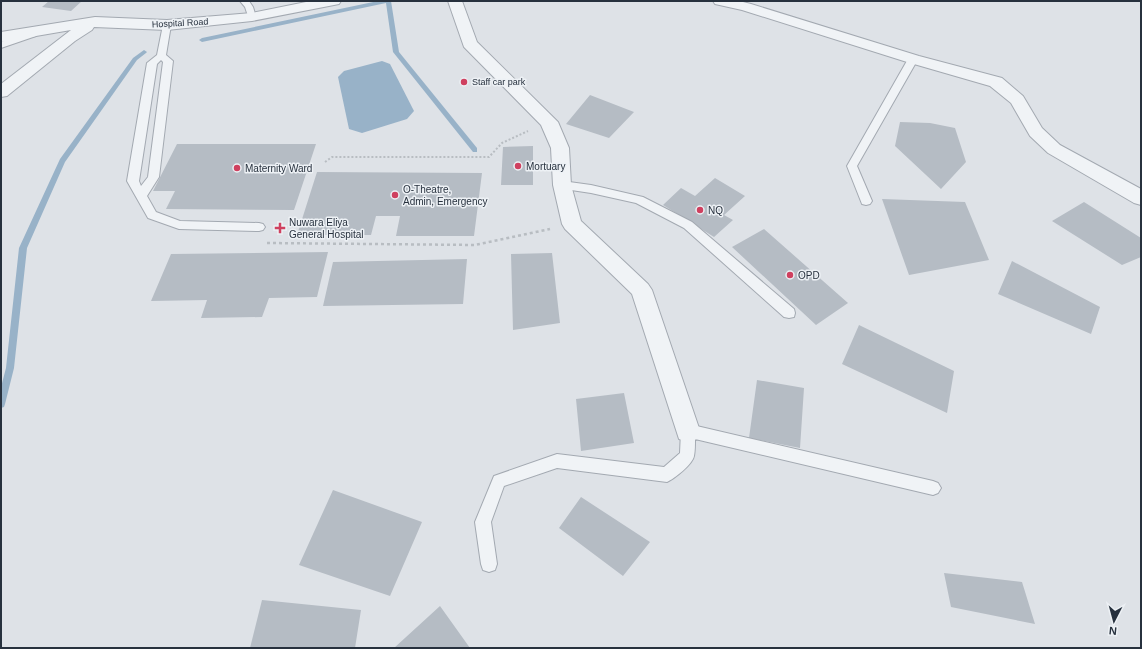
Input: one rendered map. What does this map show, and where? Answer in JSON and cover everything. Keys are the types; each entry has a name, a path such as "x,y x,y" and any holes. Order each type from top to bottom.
{"street":[{"name":"Hospital Road","path":"1,36 39,32 95,22 167,25 252,17 334,1"},
{"path":"455,1 470,44 549,122 560,148 562,185 572,224 641,290 688,431"},
{"path":"720,1 746,7 913,59 996,82 1017,100 1036,132 1054,149 1141,198"},
{"path":"1,92 70,38 95,22"}],"lane":[{"path":"244,1 249,7 252,17"},
{"path":"167,25 161,56 152,63 133,181 152,215 179,225 259,227"},
{"path":"1,45 39,32"},
{"path":"141,196 153,177 168,61 161,56"},
{"path":"866,201 852,166 913,59"},
{"path":"562,185 591,189 639,200 688,225 790,314"},
{"path":"489,564 483,522 499,481 557,461 667,476 688,456 688,431 933,488"}],"path":[{"path":"325,162 332,157 489,157 502,143 549,122"},
{"path":"259,227 252,243 475,245 572,224"}],"water":[{"path":"382,61 390,64 414,111 407,119 362,133 349,129 338,77 344,71"}],"building":[{"path":"49,1 82,1 71,11 42,7"},
{"path":"590,95 634,112 609,138 566,124"},
{"path":"900,122 930,123 955,128 966,162 941,189 895,146"},
{"name":"Maternity Ward","path":"177,144 316,144 294,210 166,209 175,191 153,191"},
{"name":"Mortuary","path":"533,146 533,185 501,185 503,147"},
{"name":"O-Theatre, Admin, Emergency","path":"317,172 482,173 474,236 396,236 400,216 376,216 371,235 297,235"},
{"name":"NQ","path":"715,178 745,196 724,215 733,220 714,237 663,205 681,188 695,196"},
{"path":"882,199 965,202 989,260 909,275"},
{"path":"1084,202 1141,238 1141,257 1122,265 1052,221"},
{"name":"OPD","path":"764,229 848,303 816,325 732,247"},
{"path":"328,252 317,297 269,298 262,317 201,318 207,300 151,301 171,254"},
{"path":"552,253 560,323 513,330 511,254"},
{"path":"467,259 463,304 323,306 333,262"},
{"path":"1012,261 1100,307 1091,334 998,294"},
{"path":"859,325 954,371 947,413 842,364"},
{"path":"757,380 804,388 800,448 749,438"},
{"path":"624,393 634,443 581,451 576,399"},
{"path":"333,490 422,522 390,596 299,565"},
{"path":"581,497 650,542 623,576 559,528"},
{"path":"944,573 1022,582 1035,624 951,607"},
{"path":"262,600 361,610 355,648 250,648"},
{"path":"440,606 470,648 394,648"}],"waterway":[{"path":"202,40 386,1"},
{"path":"388,1 396,52 475,150"},
{"path":"1,404 10,368 23,248 62,161 135,59 144,52"}],"place":[{"name":"Staff car park","path":"464,82"},
{"name":"Mortuary","path":"518,166"},
{"name":"Maternity Ward","path":"237,168"},
{"name":"O-Theatre, Admin, Emergency","path":"395,195"},
{"name":"NQ","path":"700,210"},
{"name":"Nuwara Eliya General Hospital","path":"280,228"},
{"name":"OPD","path":"790,275"}]}
